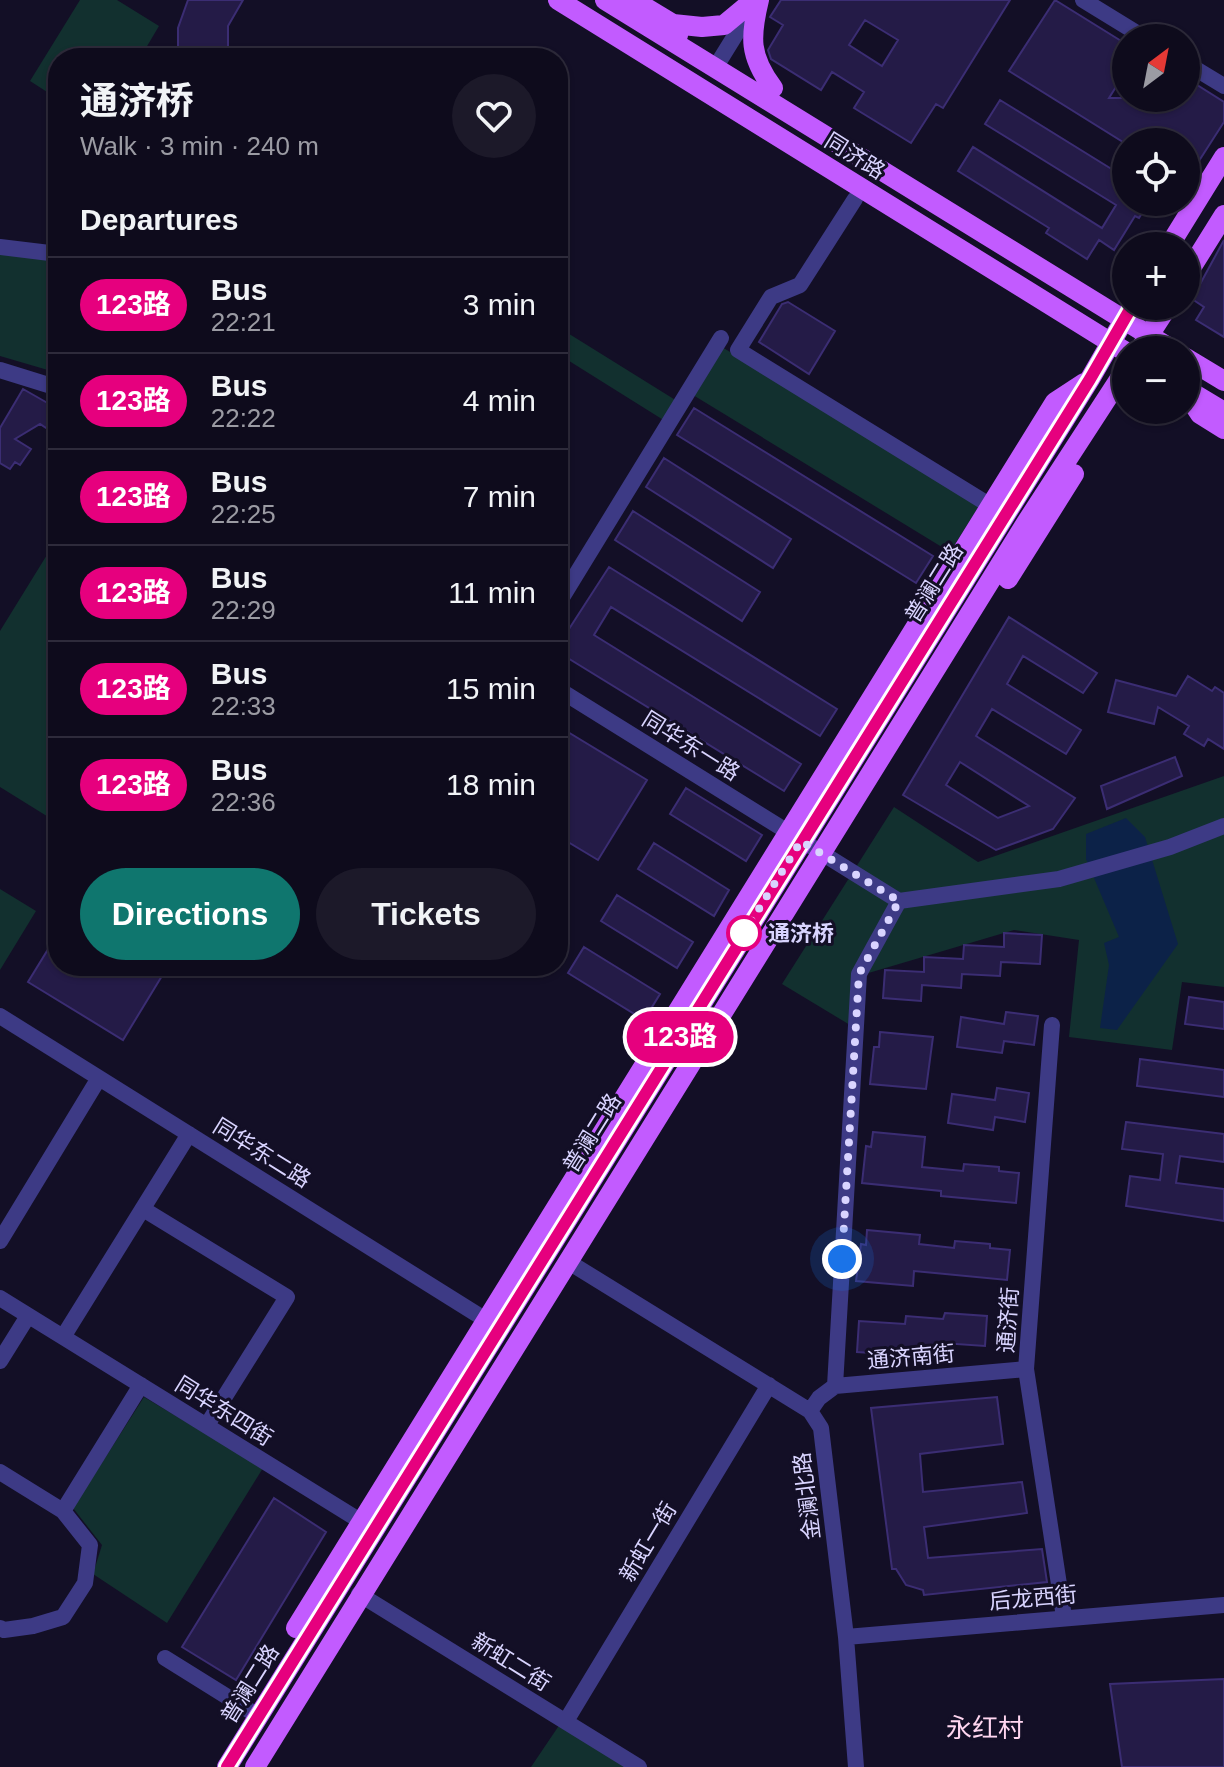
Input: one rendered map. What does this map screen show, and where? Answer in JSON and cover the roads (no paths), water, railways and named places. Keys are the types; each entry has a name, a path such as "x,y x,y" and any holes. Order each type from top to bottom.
{"main road":[{"name":"同济路","path":"558,0 1112,343"},
{"name":"同济路","path":"605,0 1083,295 1112,307"},
{"path":"633,0 673,24 702,27 724,25 757,0"},
{"path":"757,0 751,42 760,71 773,88 1056,264 1083,295"},
{"path":"673,24 685,49"},
{"path":"747,87 773,88"},
{"path":"1178,232 1224,157"},
{"path":"1200,254 1224,215"},
{"name":"普澜二路","path":"227,1767 493,1324 795,837 1090,379 1112,354"},
{"path":"1200,361 1224,365"},
{"path":"1200,366 1224,381"},
{"path":"795,837 1055,402 1090,379"},
{"path":"255,1767 365,1598 826,856 1112,388"},
{"path":"1200,399 1224,412"},
{"path":"1200,414 1224,429"},
{"path":"258,1716 259,1688 362,1522 493,1324"},
{"path":"268,1767 365,1598"}],"street":[{"path":"715,68 757,0"},
{"path":"1083,0 1122,24"},
{"path":"1200,71 1224,86"},
{"path":"855,199 800,285 771,297 738,350 991,506"},
{"path":"0,247 48,253"},
{"path":"568,588 721,338"},
{"path":"0,370 48,385"},
{"name":"同华东一路","path":"568,695 899,901"},
{"path":"572,1264 810,1411 819,1398 835,1386 859,974 899,901 1059,879 1170,847 1224,826"},
{"name":"同华东二路","path":"0,1016 493,1324"},
{"name":"通济街","path":"1052,1025 1026,1369 1064,1617"},
{"path":"0,1241 99,1078"},
{"path":"63,1337 189,1134"},
{"path":"143,1209 287,1297 207,1425"},
{"name":"同华东四街","path":"0,1298 362,1522"},
{"path":"0,1361 28,1316"},
{"name":"通济南街","path":"835,1386 1026,1369"},
{"path":"63,1511 141,1385"},
{"name":"新虹一街","path":"566,1721 769,1385"},
{"name":"金澜北路","path":"810,1411 821,1428 846,1637 856,1767"},
{"path":"0,1628 33,1626 63,1617 85,1583 90,1545 63,1511 1,1475"},
{"name":"新虹二街","path":"365,1598 639,1767"},
{"name":"后龙西街","path":"846,1637 1224,1605"},
{"path":"165,1658 258,1716"}],"water":[{"path":"1126,818 1145,837 1178,944 1117,1030 1100,1028 1109,965 1104,943 1119,937 1086,859 1086,834"}],"place":[{"name":"通济桥","path":"744,933"}],"district":[{"name":"永红村","path":"985,1728"}]}
